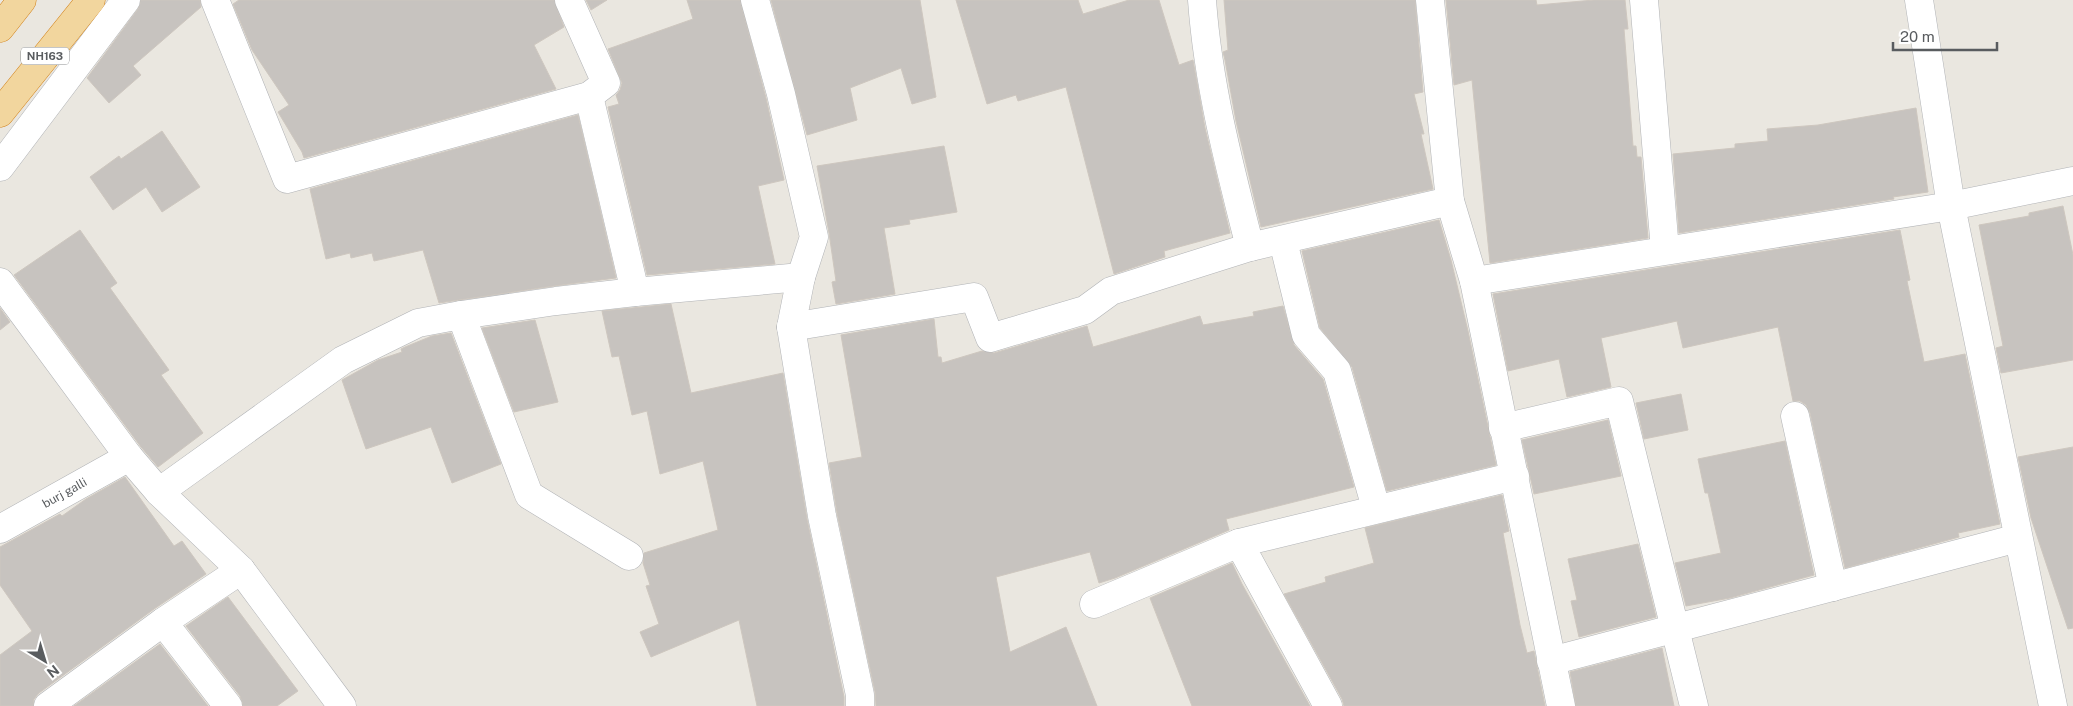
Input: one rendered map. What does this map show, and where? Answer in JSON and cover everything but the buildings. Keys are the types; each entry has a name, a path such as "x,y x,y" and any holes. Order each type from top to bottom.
{"highway":[{"path":"0,28 22,0"},
{"name":"NH163","path":"0,113 91,0"}],"street":[{"path":"0,167 126,0"},
{"path":"215,0 287,179 589,96 606,83 569,0"},
{"path":"755,0 781,94 814,237 801,277 791,327 822,516 860,695 860,706"},
{"path":"1202,0 1205,42 1221,131 1250,247"},
{"path":"1430,0 1450,201 1474,281 1503,428 1515,476 1550,661 1561,706"},
{"path":"1644,0 1665,250"},
{"path":"1919,0 1950,206 2053,706"},
{"path":"589,96 636,292"},
{"path":"1474,281 1950,206 2073,181"},
{"path":"791,327 974,297 990,338 1086,310 1112,291 1250,247 1283,241 1450,201"},
{"path":"1283,241 1306,335 1337,371 1376,508"},
{"path":"159,492 343,360 418,323 461,315 636,292 801,277"},
{"path":"0,282 129,457 159,492 241,570 331,702"},
{"path":"461,315 529,495 629,556"},
{"path":"1503,428 1619,401 1694,706"},
{"path":"1796,416 1833,586"},
{"name":"burj galli","path":"0,529 129,457"},
{"path":"1094,604 1239,543 1376,508 1515,476"},
{"path":"1550,661 2018,538"},
{"path":"1239,543 1328,706"},
{"path":"48,706 163,622 241,570"},
{"path":"163,622 228,706"}]}
